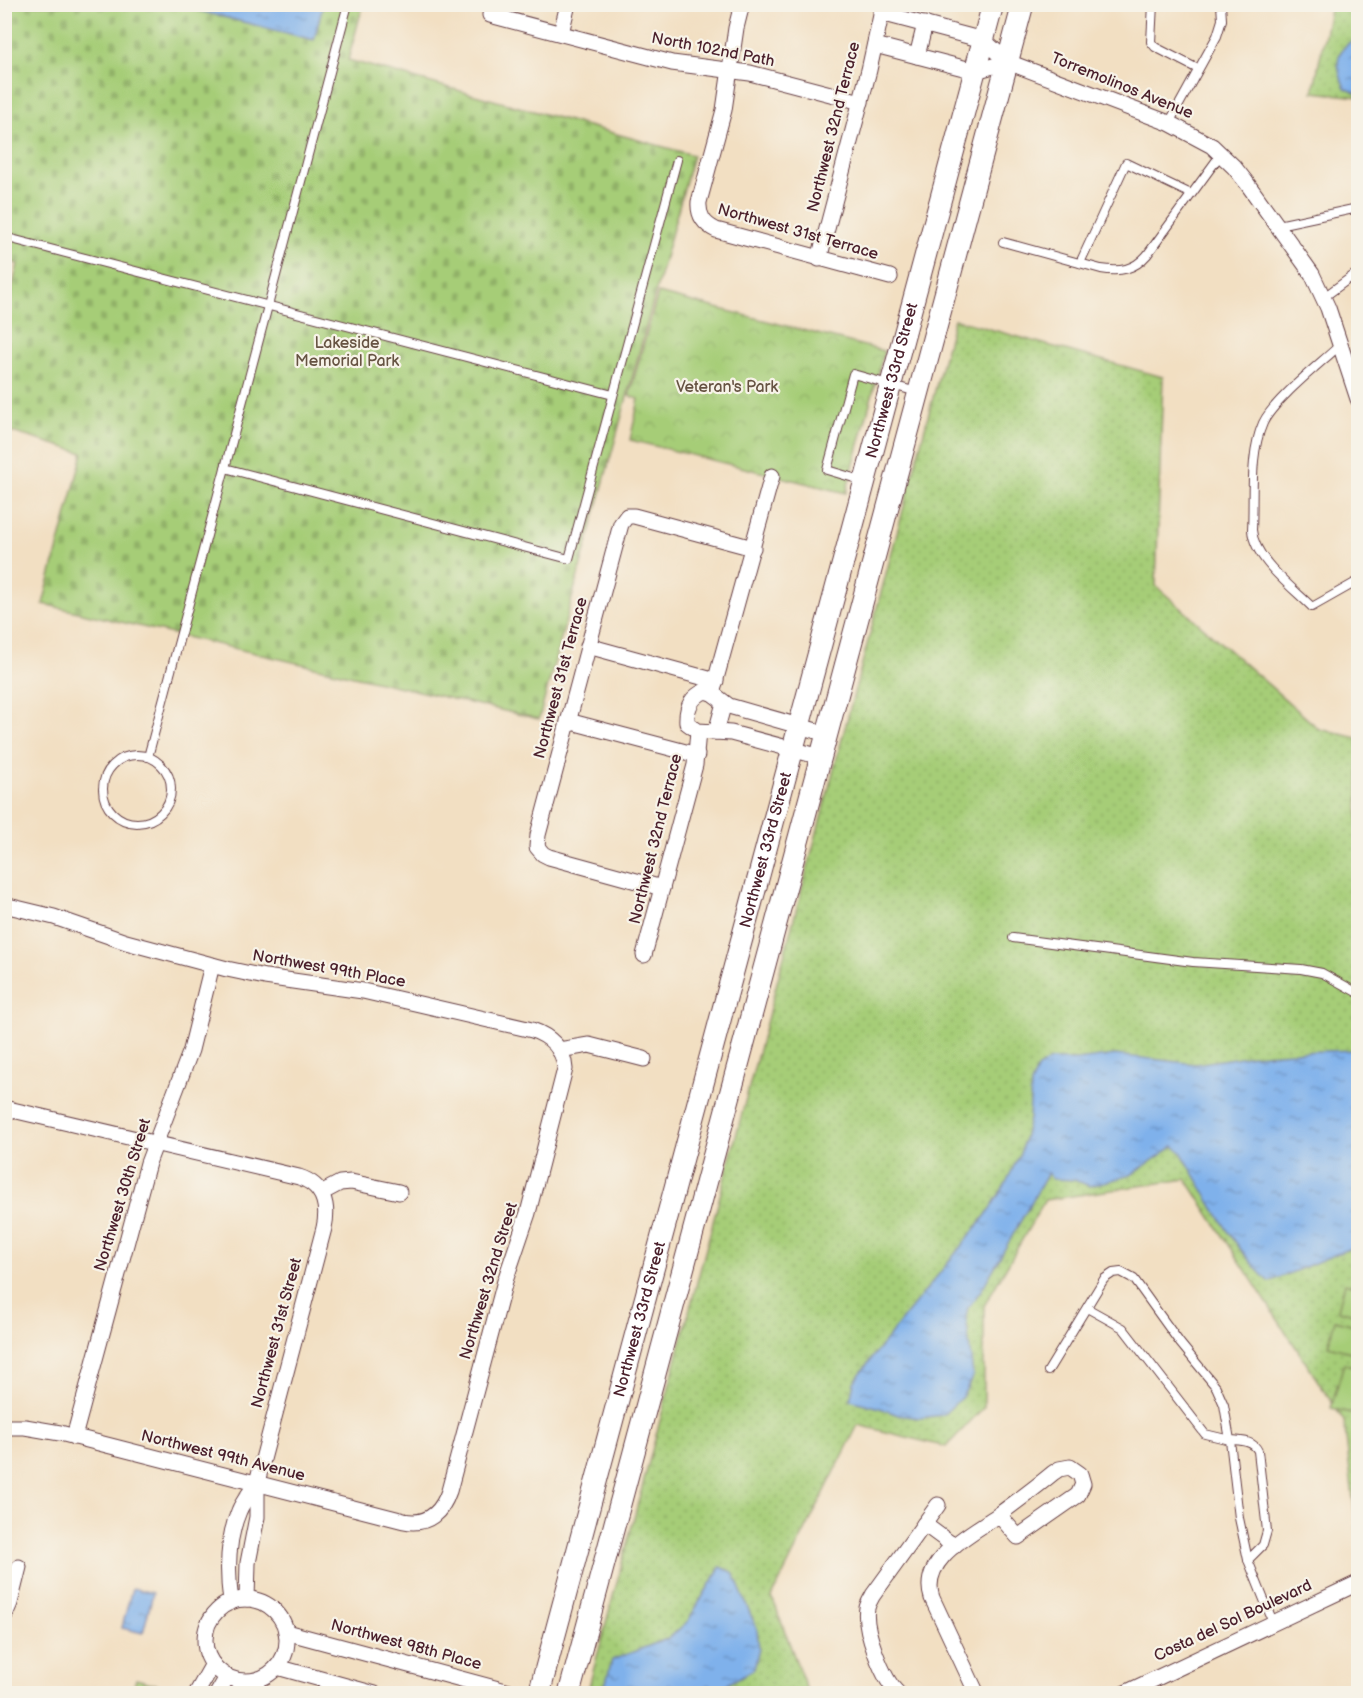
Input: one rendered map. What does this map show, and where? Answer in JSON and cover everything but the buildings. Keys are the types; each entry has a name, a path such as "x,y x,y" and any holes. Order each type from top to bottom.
{"street":[{"path":"561,33 568,4"},
{"name":"Northwest 31st Terrace","path":"742,4 736,28 724,110 699,202 700,216 706,224 716,230 891,278"},
{"name":"Northwest 33rd Street","path":"539,1694 993,4"},
{"name":"Northwest 33rd Street","path":"570,1694 1023,4"},
{"path":"882,9 983,40 1008,62"},
{"name":"Northwest 32nd Terrace","path":"819,258 861,102 882,9"},
{"name":"North 102nd Path","path":"490,15 672,63 750,73 861,102"},
{"path":"916,56 925,24"},
{"path":"874,45 975,71 1008,62"},
{"name":"Torremolinos Avenue","path":"1008,62 1168,123 1201,139 1221,154 1246,182 1307,266 1323,297 1359,399"},
{"path":"716,732 717,692 772,476"},
{"name":"Northwest 31st Terrace","path":"662,888 549,857 539,850 538,835 588,646 621,524 625,517 634,516 753,548"},
{"path":"588,646 717,692 736,709 827,734"},
{"path":"717,692 705,690 700,692 690,705 687,723 698,731 731,733 821,757"},
{"path":"568,721 697,755"},
{"name":"Northwest 32nd Terrace","path":"644,955 697,755 698,731"},
{"name":"Northwest 99th Place","path":"4,905 54,917 126,942 212,965 265,977 384,995 532,1030 552,1040 559,1050"},
{"name":"Northwest 30th Street","path":"74,1437 154,1143 191,1050 212,965"},
{"path":"559,1050 589,1045 644,1059"},
{"name":"Northwest 32nd Street","path":"431,1518 440,1510 447,1498 505,1281 528,1214 564,1077 564,1064 559,1050"},
{"path":"4,1108 299,1177 314,1184 321,1193 340,1183 351,1182 399,1192"},
{"name":"Northwest 31st Street","path":"247,1599 248,1563 257,1517 257,1482 324,1228 326,1206 321,1193"},
{"name":"Northwest 99th Avenue","path":"4,1427 40,1429 404,1521 416,1523 431,1518"},
{"path":"977,1694 930,1591 932,1572 954,1546 1059,1469 1070,1467 1080,1474 1083,1484 1078,1495 1018,1537 999,1515"},
{"name":"Northwest 31st Street","path":"231,1602 228,1567 234,1528 239,1511 257,1482"},
{"path":"899,1694 885,1678 877,1657 868,1625 867,1608 873,1595 938,1505"},
{"path":"924,1524 954,1546"},
{"path":"4,1617 19,1567"},
{"name":"Costa del Sol Boulevard","path":"1123,1694 1359,1583"},
{"path":"247,1599 257,1600 272,1608 283,1622 286,1632 286,1648 277,1667 267,1676 242,1681 227,1677 213,1664 206,1649 206,1632 217,1611 231,1602 247,1599"},
{"name":"Northwest 98th Place","path":"286,1632 517,1694"},
{"path":"196,1694 213,1664"},
{"path":"277,1667 375,1694"},
{"path":"217,1694 227,1677"}],"lane":[{"path":"148,757 348,4"},
{"path":"1153,4 1151,42 1155,47 1198,69"},
{"path":"1168,123 1220,28 1221,4"},
{"path":"1003,242 1110,270 1124,270 1133,267 1147,255 1221,154"},
{"path":"225,468 569,559 677,160"},
{"path":"1080,263 1126,163 1191,194"},
{"path":"1278,225 1359,208"},
{"path":"4,237 613,395"},
{"path":"1323,297 1359,272"},
{"path":"1341,344 1279,401 1263,423 1256,451 1251,530 1252,538 1261,554 1312,607 1359,581"},
{"path":"865,481 827,470 853,375 918,393"},
{"path":"136,755 148,757 159,764 166,773 170,784 170,796 164,809 156,818 145,823 122,820 113,814 106,804 103,783 107,772 124,757 136,755"},
{"path":"1013,938 1192,962 1301,969 1322,973 1359,993"},
{"path":"1048,1371 1104,1279 1113,1273 1121,1272 1134,1279 1180,1343 1216,1387 1224,1405 1239,1518 1248,1560 1273,1622"},
{"path":"1087,1308 1123,1328 1205,1434 1256,1446 1267,1531 1263,1545 1248,1560"}],"green space":[{"name":"Lakeside Memorial Park","path":"5,5 363,5 348,60 693,155 539,719 43,604 83,453 5,430 5,317 18,264 5,260"},
{"path":"1331,5 1358,5 1358,97 1313,92"},
{"name":"Veteran's Park","path":"658,293 884,351 846,493 630,440 639,399 629,396"},
{"path":"954,319 1163,377 1156,586 1319,729 1358,738 1358,1541 1344,1421 1186,1179 1045,1200 984,1306 984,1407 946,1447 858,1425 772,1597 808,1693 587,1694"},
{"path":"1345,1283 1358,1287 1358,1315 1338,1310"},
{"path":"1335,1320 1358,1326 1358,1354 1328,1346"},
{"path":"1344,1363 1358,1368 1358,1415 1331,1408"},
{"path":"136,1679 166,1687 165,1693 132,1693"}],"water":[{"path":"176,5 323,5 314,40"},
{"path":"1358,38 1358,94 1345,88 1339,72 1338,59 1344,47"},
{"path":"1358,1050 1358,1245 1269,1282 1232,1237 1181,1152 1174,1146 1131,1175 1090,1186 1074,1180 1052,1179 1048,1173 982,1289 968,1308 966,1317 973,1376 962,1397 943,1415 920,1418 898,1415 850,1400 854,1382 986,1215 1005,1185 1021,1151 1029,1119 1031,1085 1037,1069 1050,1060 1077,1060 1115,1055 1196,1064 1253,1055"},
{"path":"720,1567 733,1572 757,1630 759,1649 754,1669 719,1689 717,1693 603,1693 612,1660 669,1638 688,1621"},
{"path":"132,1588 153,1593 143,1633 122,1628"}]}
